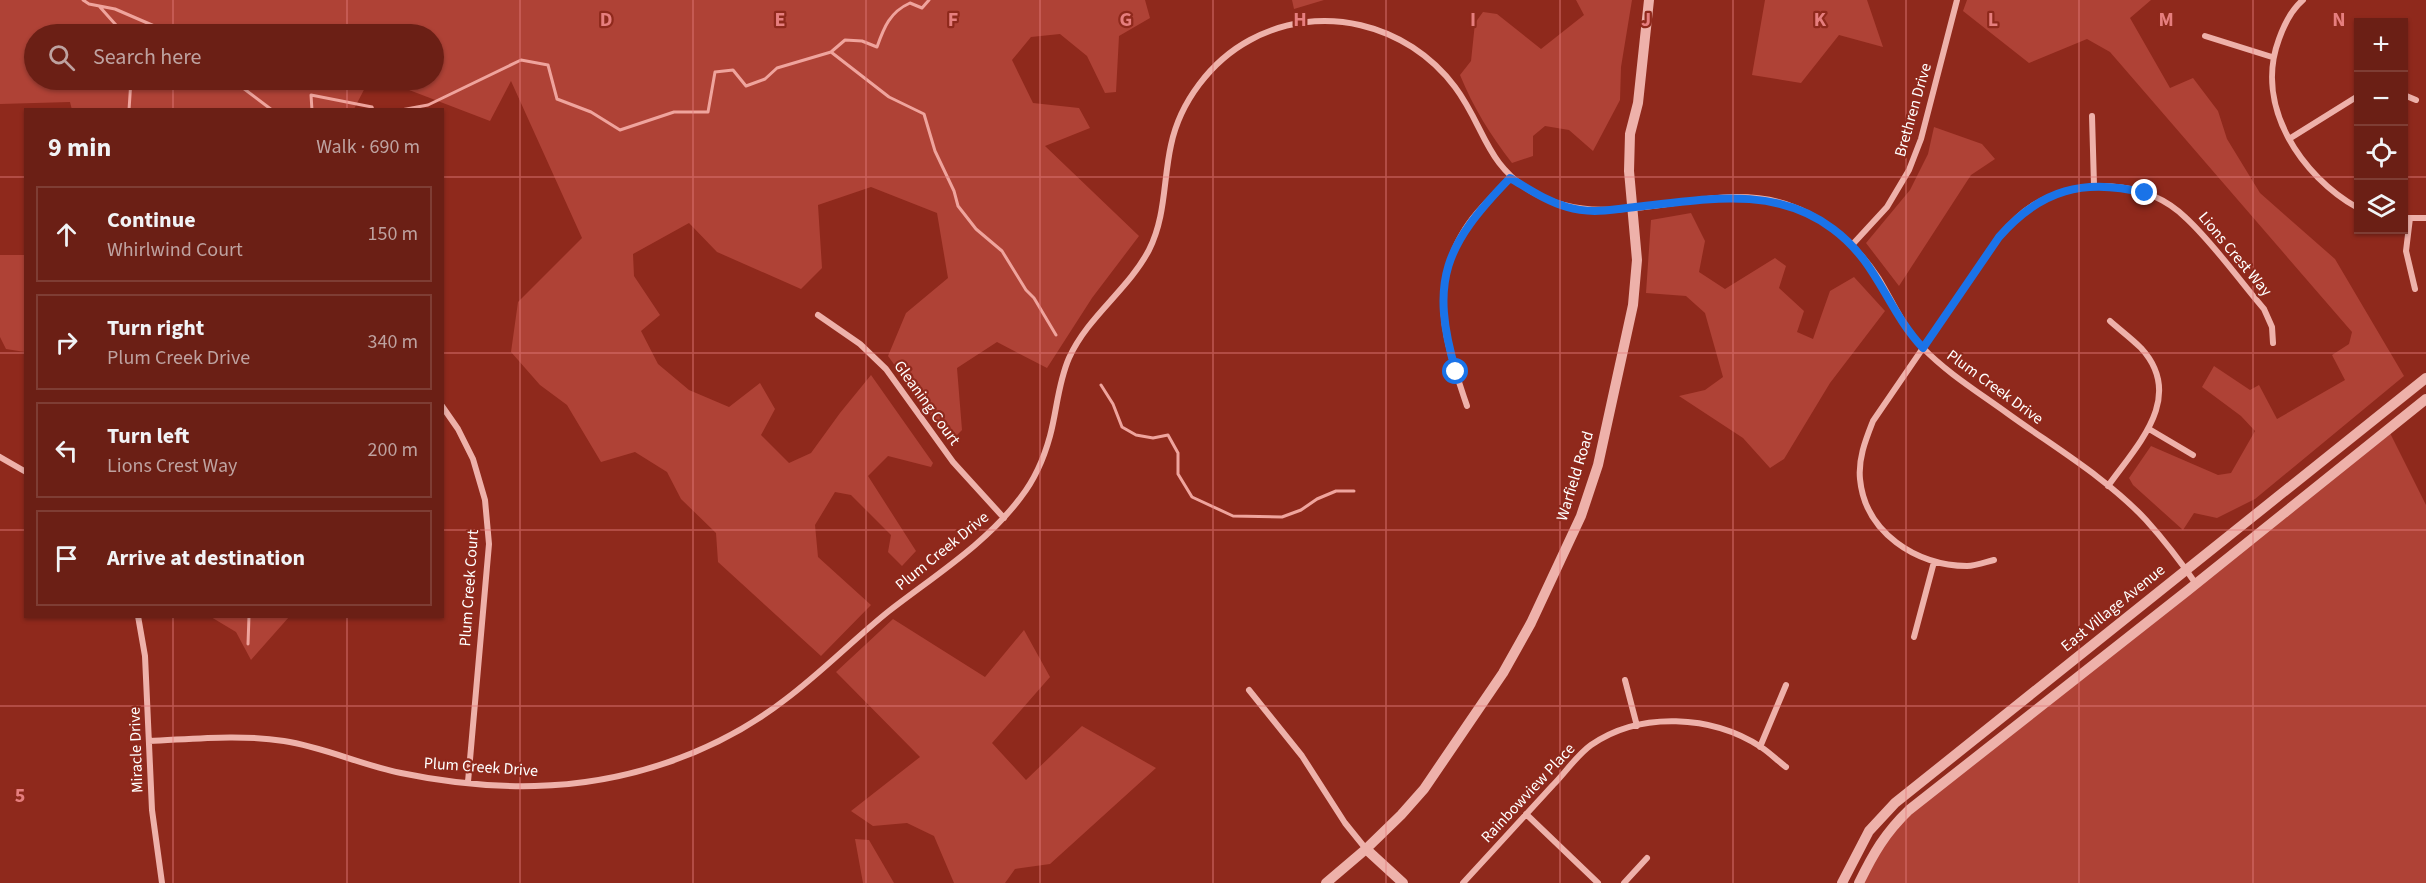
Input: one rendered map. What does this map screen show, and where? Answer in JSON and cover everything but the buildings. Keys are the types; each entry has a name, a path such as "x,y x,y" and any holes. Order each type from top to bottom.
{"street":[{"name":"Warfield Road","path":"1326,883 1366,849 1424,789 1503,673 1531,623 1581,516 1598,465 1633,305 1637,260 1629,171 1630,134 1638,103 1649,0"},
{"name":"Brethren Drive","path":"1852,245 1887,207 1909,170 1921,139 1958,0"},
{"path":"2303,0 2295,6 2282,30 2272,57 2271,82 2275,105 2289,139 2310,171 2330,190 2354,205"},
{"name":"Plum Creek Drive","path":"149,741 241,738 279,740 317,748 398,773 468,782 534,786 595,781 660,766 718,743 755,722 789,697 868,628 990,531 1025,493 1042,462 1051,434 1062,376 1072,351 1091,321 1132,278 1152,245 1164,205 1171,143 1184,109 1194,92 1221,60 1252,39 1291,25 1312,21 1341,21 1370,27 1407,42 1432,62 1458,90 1488,150 1510,178 1539,196 1568,207 1598,211 1725,197 1765,199 1812,215 1852,245 1877,276 1909,333 1938,363 2108,486 2144,517 2196,584"},
{"path":"2205,36 2272,57"},
{"path":"2408,97 2416,99"},
{"path":"2289,139 2354,98"},
{"path":"2092,116 2094,185"},
{"path":"1467,406 1445,336 1443,308 1445,281 1452,253 1465,228 1510,178"},
{"name":"Lions Crest Way","path":"1994,560 1969,566 1934,562 1903,548 1877,525 1866,502 1860,476 1863,446 1873,421 2013,220 2051,196 2094,185 2145,193 2166,203 2186,217 2264,309 2272,327 2273,343"},
{"path":"2408,218 2426,218"},
{"path":"2407,234 2406,251 2415,289"},
{"name":"Gleaning Court","path":"818,315 860,344 886,369 953,462 1004,518"},
{"path":"2108,486 2149,429 2155,418 2159,402 2157,374 2140,348 2110,321"},
{"name":"East Village Avenue","path":"1842,883 1869,831 1895,803 2426,378"},
{"name":"East Village Avenue","path":"1859,883 1871,857 1888,830 1909,810 2426,399"},
{"name":"Plum Creek Court","path":"444,409 458,429 473,459 485,500 489,543 468,782"},
{"path":"2149,429 2193,455"},
{"path":"0,457 24,471"},
{"path":"1914,637 1934,562"},
{"name":"Miracle Drive","path":"138,618 146,656 152,810 162,883"},
{"path":"1625,680 1637,726"},
{"path":"1760,747 1786,685"},
{"path":"1249,690 1302,756 1345,823 1366,849 1403,883"},
{"name":"Rainbowview Place","path":"1463,883 1590,746 1623,729 1657,722 1708,725 1760,747 1786,767"},
{"path":"1526,814 1598,883"},
{"path":"1624,883 1647,858"}],"shaded area":[{"path":"0,0 1145,0 1150,18 1119,36 1116,92 1105,93 1087,56 1060,34 1031,37 1012,60 1033,103 1079,108 1090,128 1045,146 1139,236 1092,298 1047,368 997,342 957,368 962,430 950,442 888,356 906,313 948,278 937,213 871,187 818,205 822,268 801,289 717,252 689,223 633,254 634,276 660,315 641,331 658,364 689,390 729,407 760,383 775,409 761,435 789,463 811,453 871,375 933,463 931,467 888,456 868,476 916,551 902,566 888,552 891,535 851,495 835,492 815,525 818,557 871,605 821,656 718,562 716,533 681,499 667,472 635,452 601,462 567,405 540,385 511,352 518,302 582,238 511,81 490,121 409,90 444,90 444,24 24,24 24,90 364,90 355,108 72,108 70,102 0,104"},
{"path":"1292,0 1324,0 1294,9"},
{"path":"1576,0 1632,0 1621,67 1620,100 1593,151 1569,130 1545,126 1533,136 1533,156 1512,163 1483,121 1460,75 1471,61 1475,23 1483,12 1497,14 1541,49 1584,15"},
{"path":"1765,0 1867,0 1883,47 1839,35 1801,83 1752,75"},
{"path":"1967,0 2151,0 2130,18 2170,88 2193,78 2218,111 2227,139 2260,193 2335,259 2404,376 2255,499 2217,518 2194,513 2183,530 2133,485 2129,478 2151,446 2218,475 2231,473 2255,431 2241,416 2202,387 2214,366 2250,390 2259,385 2277,419 2345,380 2332,355 2349,344 2352,332 2110,52 2087,39 2029,63 1963,11"},
{"path":"1934,127 1982,144 1995,159 1971,175 1899,286 1866,243 1910,190 1928,154"},
{"path":"1691,213 1705,241 1699,272 1725,289 1775,258 1786,266 1779,288 1804,311 1797,332 1813,339 1830,291 1854,277 1885,311 1830,383 1784,459 1770,468 1743,438 1679,396 1705,390 1723,377 1705,313 1686,296 1646,293 1651,220"},
{"path":"0,255 24,255 24,352 6,349 0,337"},
{"path":"2388,429 2426,505 2426,883 1859,883 1888,830"},
{"path":"213,618 288,618 251,660 236,632"},
{"path":"893,619 985,677 1024,630 1050,677 992,743 1026,780 1082,726 1156,768 1050,864 1015,869 1005,883 954,883 934,836 907,823 873,826 851,811 920,757 836,672"},
{"path":"855,839 869,840 894,883 863,883"}],"waterway":[{"path":"83,0 89,4 115,9 150,24"},
{"path":"412,108 428,105 521,60 548,65 557,99 591,112 620,130 674,112 708,112 715,72 733,70 746,86 765,79 777,68 831,52 845,40 862,41 877,47 885,27 897,11 910,3 922,8 929,0"},
{"path":"99,6 115,24"},
{"path":"831,52 889,97 924,114 935,151 954,191 958,206 976,229 1002,251 1056,335"},
{"path":"129,108 130,90"},
{"path":"246,90 269,108"},
{"path":"312,108 311,95 372,108"},
{"path":"1101,385 1113,404 1122,427 1136,435 1153,438 1168,435 1178,453 1178,474 1192,497 1233,516 1282,517 1301,510 1317,499 1336,491 1354,491"},
{"path":"248,644 249,618"}],"route":[{"path":"1456,372 1445,336 1443,308 1445,281 1452,253 1465,228 1510,178 1539,196 1568,207 1598,211 1725,197 1765,199 1788,205 1812,215 1852,245 1877,276 1909,333 1923,348 1999,237 2013,220 2031,207 2051,196 2094,185 2145,193"}]}
